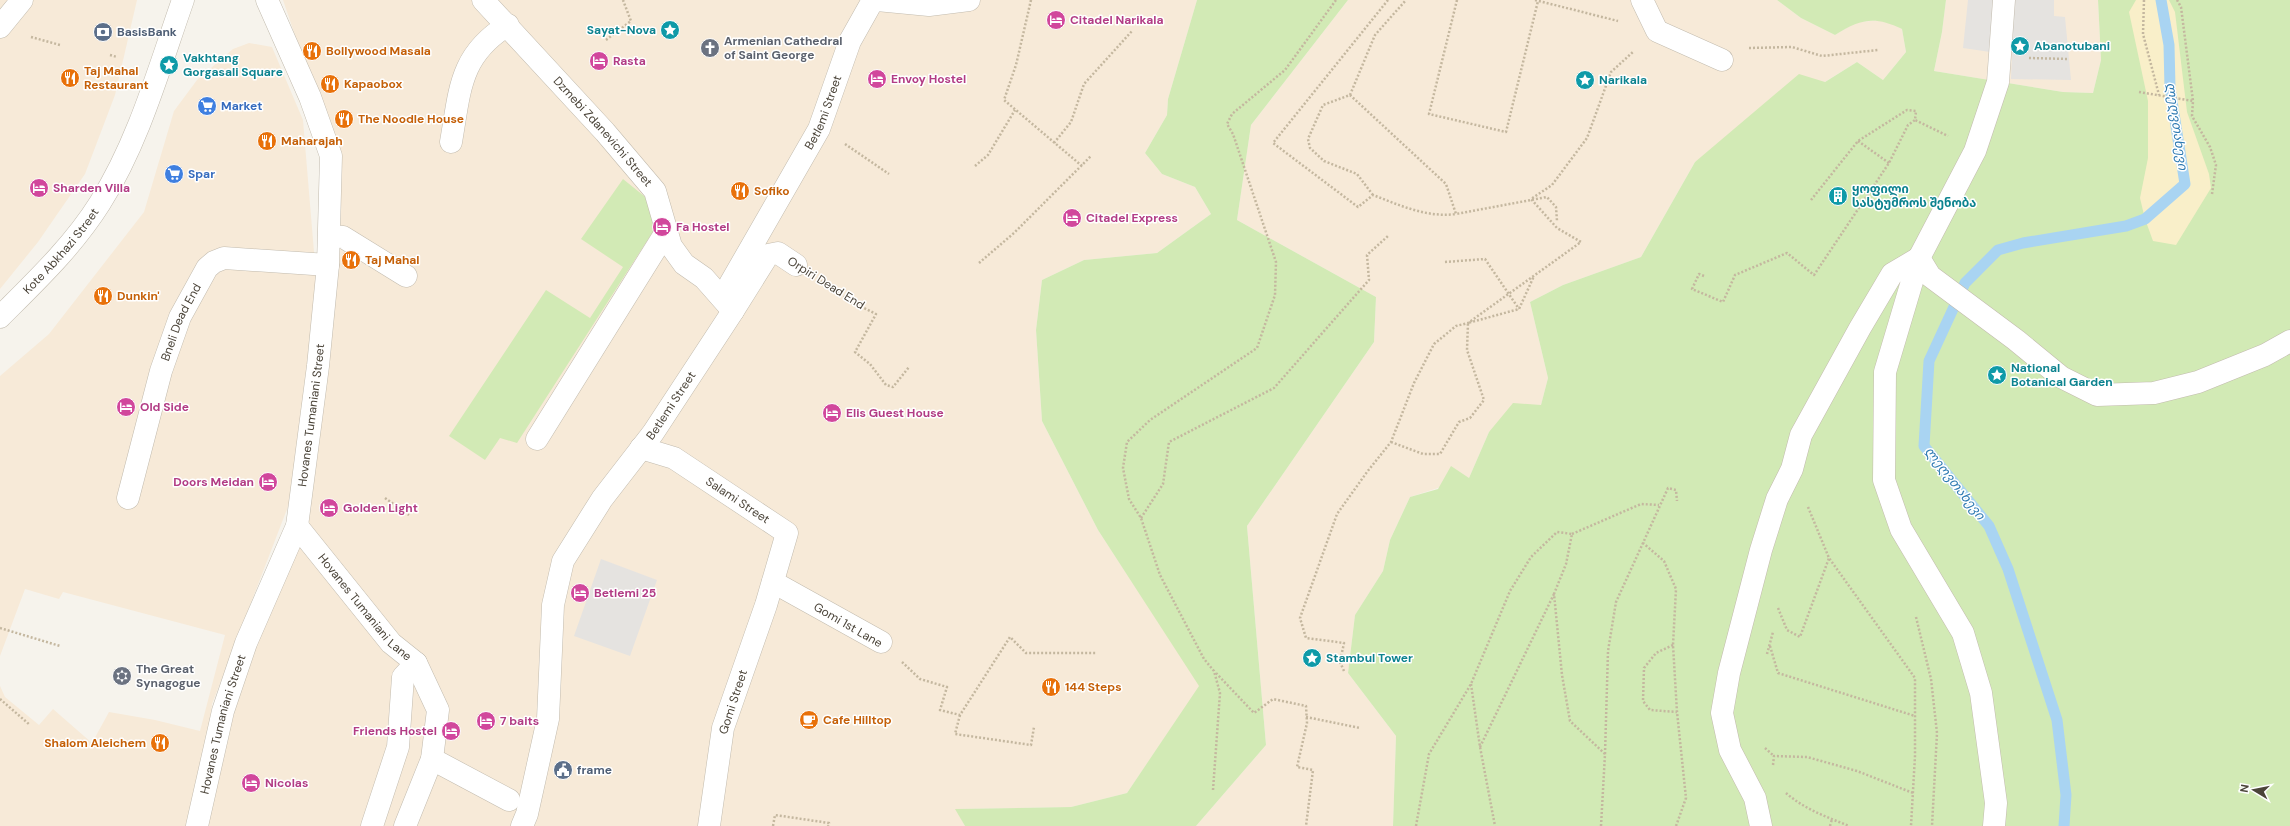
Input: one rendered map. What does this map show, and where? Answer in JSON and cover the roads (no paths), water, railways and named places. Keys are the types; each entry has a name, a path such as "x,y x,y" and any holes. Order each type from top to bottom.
{"street":[{"path":"0,27 22,0"},
{"name":"Kote Abkhazi Street","path":"0,317 56,262 100,203 134,139 183,0"},
{"name":"Hovanes Tumaniani Street","path":"197,826 223,711 246,643 297,526 318,366 328,265 330,236 331,156 310,97 267,0"},
{"name":"Dzmebi Zdanevichi Street","path":"483,0 508,25 605,132 655,191 671,246 684,264 704,278 733,311"},
{"name":"Betlemi Street","path":"522,826 527,814 548,718 552,605 563,561 602,500 641,448 733,311 730,284 819,129 850,41 873,0"},
{"path":"877,0 929,5 969,0"},
{"path":"1642,0 1657,31 1722,60"},
{"path":"1994,826 1996,803 1980,693 1963,633 1901,529 1884,480 1885,372 1925,267 1975,151 1998,82 2004,0"},
{"path":"451,142 462,80 475,52 496,32 508,25"},
{"path":"537,439 666,232"},
{"path":"330,236 344,237 406,276"},
{"name":"Orpiri Dead End","path":"733,311 768,255 778,253 796,265"},
{"name":"Bneli Dead End","path":"128,498 164,364 180,317 207,268 214,262 224,258 328,265"},
{"path":"1925,267 2061,377 2097,395 2154,394 2198,382 2265,355 2290,341"},
{"path":"1761,826 1755,798 1730,750 1722,713 1729,673 1761,550 1777,499 1792,469 1801,435 1860,328 1892,274 1925,267"},
{"name":"Salami Street","path":"641,448 674,458 787,533 773,582"},
{"name":"Hovanes Tumaniani Lane","path":"297,526 391,643 416,663 438,710 432,758 405,826"},
{"name":"Gomi 1st Lane","path":"773,582 881,642"},
{"name":"Gomi Street","path":"709,826 723,728 773,582"},
{"path":"372,826 398,747 403,677 416,663"},
{"path":"432,758 509,800"}],"waterway":[{"name":"ლეღვთახევი","path":"2064,826 2066,795 2057,720 2008,569 1989,526 1924,446 1929,361 1965,283 1998,250 2023,243 2126,226 2145,219 2185,184 2170,88 2169,45 2161,0"}],"place":[{"name":"Citadel Narikala","path":"1056,20"},
{"name":"Sayat-Nova","path":"670,30"},
{"name":"BasisBank","path":"103,32"},
{"name":"Abanotubani","path":"2020,46"},
{"name":"Armenian Cathedral of Saint George","path":"710,48"},
{"name":"Bollywood Masala","path":"312,51"},
{"name":"Rasta","path":"599,61"},
{"name":"Vakhtang Gorgasali Square","path":"169,65"},
{"name":"Taj Mahal Restaurant","path":"70,78"},
{"name":"Envoy Hostel","path":"877,79"},
{"name":"Narikala","path":"1585,80"},
{"name":"Kapaobox","path":"330,84"},
{"name":"Market","path":"207,106"},
{"name":"The Noodle House","path":"344,119"},
{"name":"Maharajah","path":"267,141"},
{"name":"Spar","path":"174,174"},
{"name":"Sharden Villa","path":"39,188"},
{"name":"Sofiko","path":"740,191"},
{"name":"ყოფილი სასტუმროს შენობა","path":"1838,196"},
{"name":"Citadel Express","path":"1072,218"},
{"name":"Fa Hostel","path":"662,227"},
{"name":"Taj Mahal","path":"351,260"},
{"name":"Dunkin'","path":"103,296"},
{"name":"National Botanical Garden","path":"1997,375"},
{"name":"Old Side","path":"126,407"},
{"name":"Elis Guest House","path":"832,413"},
{"name":"Doors Meidan","path":"268,482"},
{"name":"Golden Light","path":"329,508"},
{"name":"Betlemi 25","path":"580,593"},
{"name":"Stambul Tower","path":"1312,658"},
{"name":"The Great Synagogue","path":"122,676"},
{"name":"144 Steps","path":"1051,687"},
{"name":"Cafe Hilltop","path":"809,720"},
{"name":"7 baits","path":"486,721"},
{"name":"Friends Hostel","path":"451,731"},
{"name":"Shalom Aleichem","path":"160,743"},
{"name":"frame","path":"563,770"},
{"name":"Nicolas","path":"251,783"}]}
